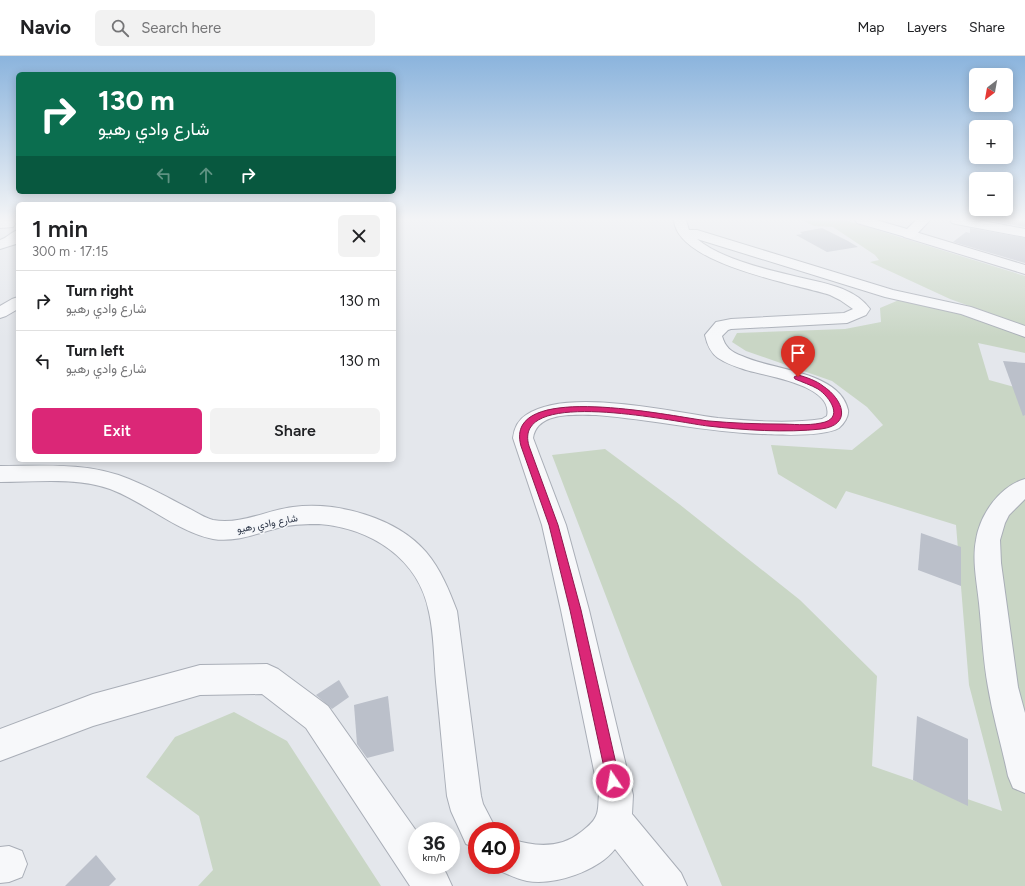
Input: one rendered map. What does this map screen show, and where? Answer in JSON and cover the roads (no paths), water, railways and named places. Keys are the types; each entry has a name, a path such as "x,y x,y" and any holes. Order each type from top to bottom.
{"street":[{"path":"520,860 528,863 554,863 577,857 604,835 613,818 616,795 575,610 554,525 523,438 524,430 529,423 536,417 544,414 579,408 616,410 739,426 822,426 831,423 837,418 838,411 836,402 820,387 806,380 755,367 730,357 720,352 713,340 713,335 722,326 731,324 848,318 860,312 862,308 842,295 778,277 727,259"},
{"path":"777,259 890,294 965,310 1025,332"},
{"path":"989,259 1025,270"},
{"path":"0,313 16,303"},
{"name":"شارع وادي رهيو","path":"0,474 82,476 107,480 128,488 198,524 214,529 233,529 293,516 327,516 344,518 389,534 401,543 423,565 438,594 443,611 464,796 468,811 474,822"},
{"path":"1025,487 1010,499 1001,509 993,522 988,540 988,563 1003,687 1025,776"},
{"path":"0,745 93,710 200,680 267,679 317,717 408,849"},
{"path":"613,818 668,886"},
{"path":"425,874 433,886"}]}
